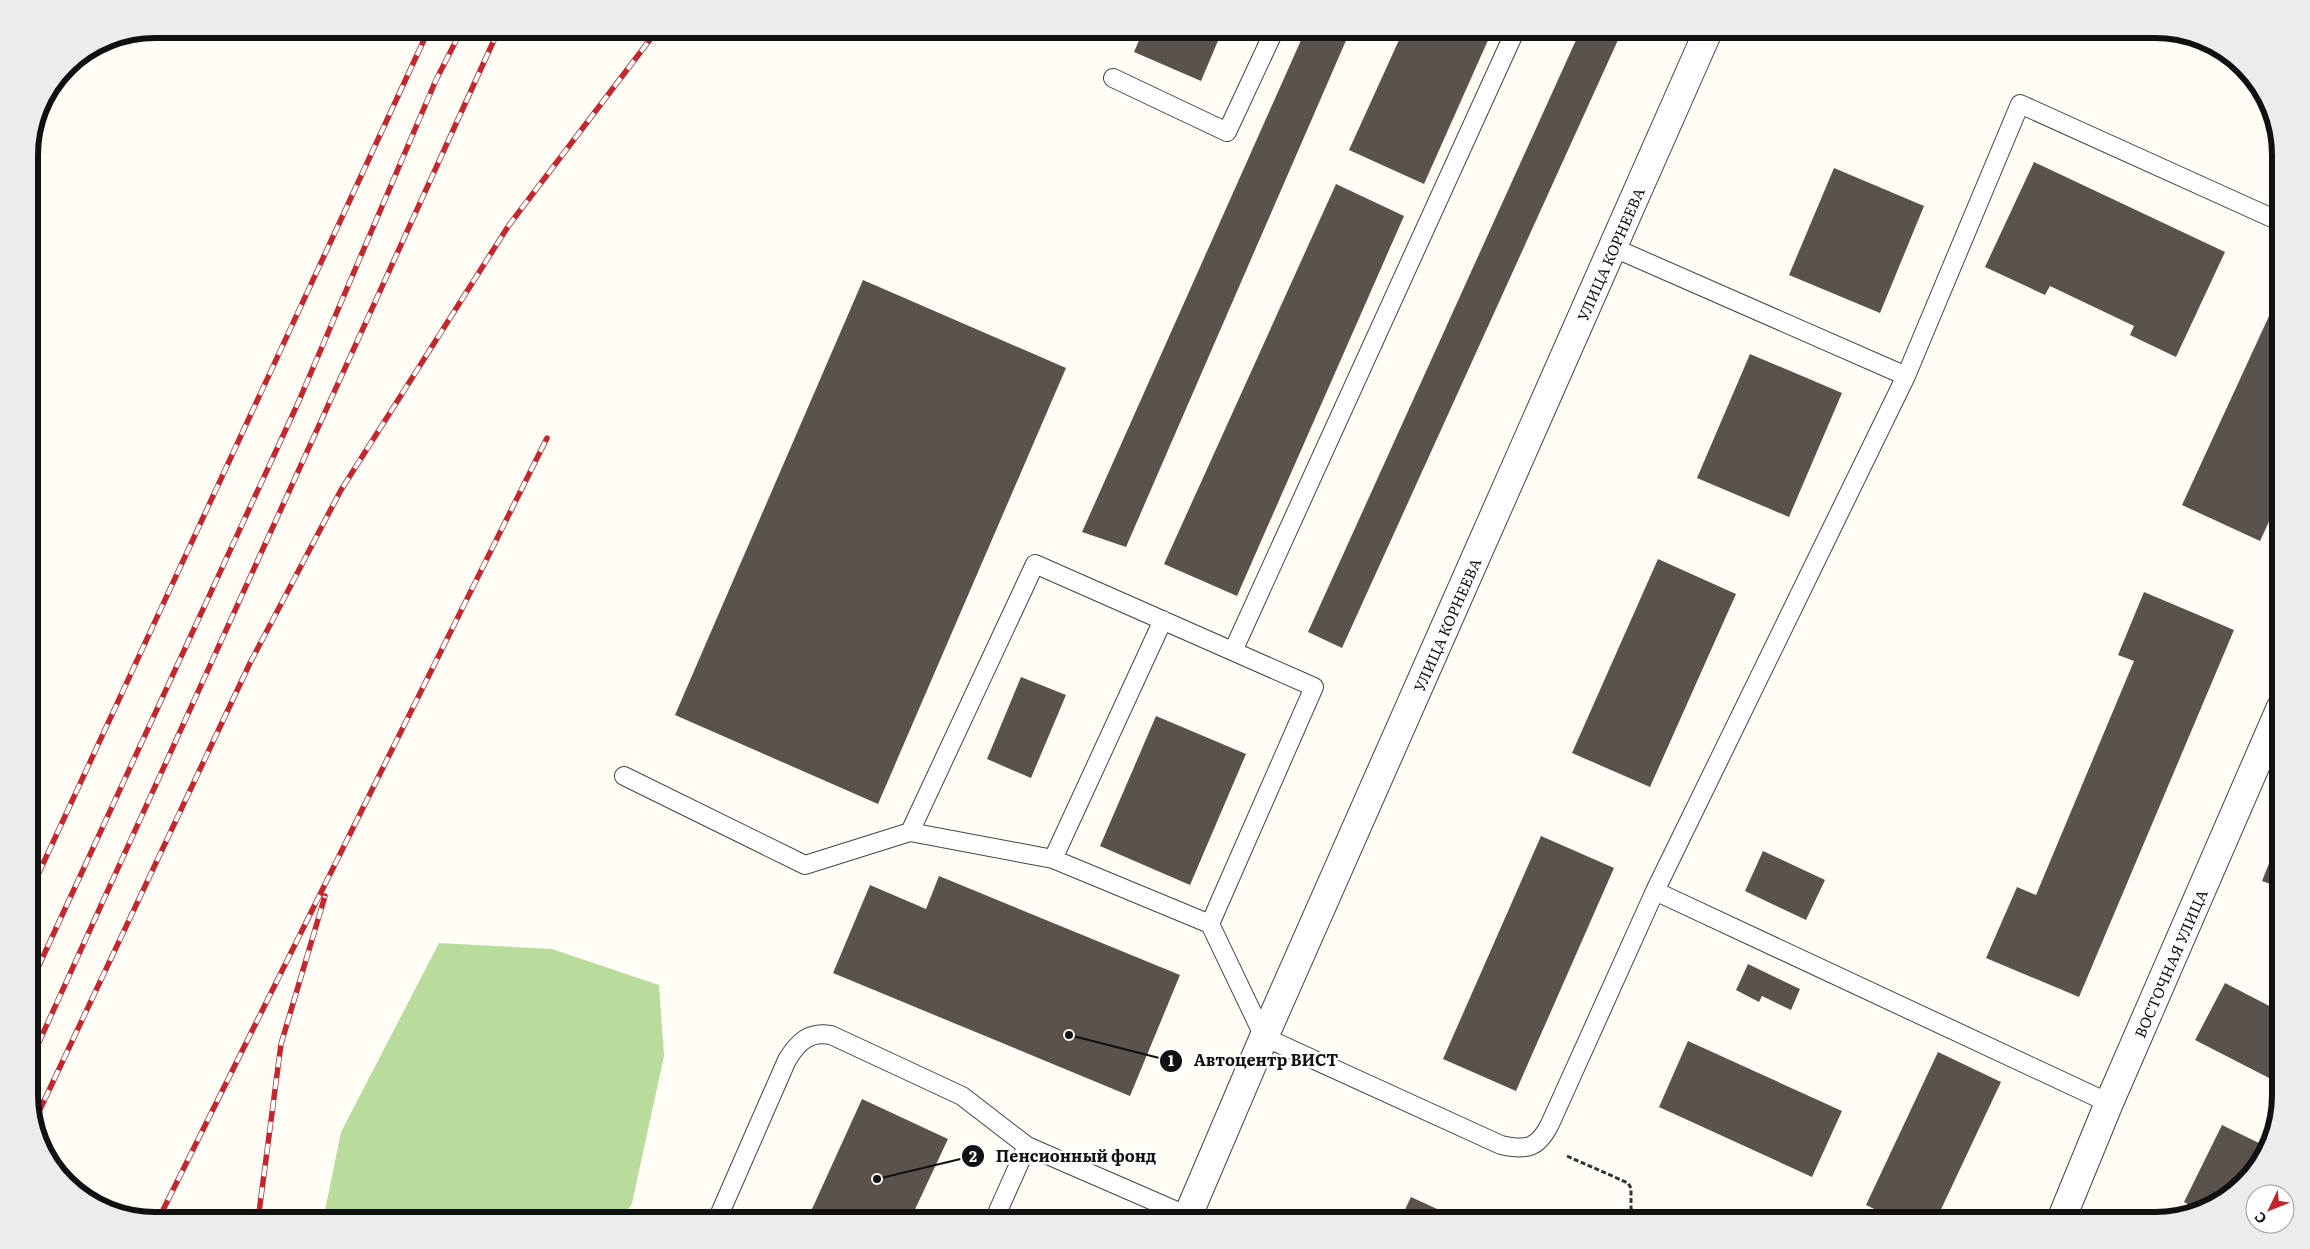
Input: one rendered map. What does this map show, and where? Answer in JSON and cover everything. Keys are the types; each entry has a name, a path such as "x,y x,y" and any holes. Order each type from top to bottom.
{"street":[{"name":"УЛИЦА КОРНЕЕВА","path":"1190,1212 1264,1037 1705,38"},
{"name":"ВОСТОЧНАЯ УЛИЦА","path":"2063,1212 2272,728"}],"lane":[{"path":"1113,78 1227,132 1271,38"},
{"path":"1233,651 1512,38"},
{"path":"624,776 805,865 910,832 1053,859 1210,924 1264,1037 1501,1145 1521,1148 1537,1143 1550,1124 1655,891 1906,376 2020,104 2272,218"},
{"path":"1612,248 1906,376"},
{"path":"910,832 1036,564 1314,686 1210,924"},
{"path":"1053,859 1163,620"},
{"path":"1655,891 2109,1103"},
{"path":"720,1212 787,1060 793,1050 810,1035 821,1033 831,1035 962,1096 1027,1146 1174,1212"},
{"path":"998,1212 1027,1146"}],"path":[{"path":"1537,1143 1628,1184 1631,1188 1631,1209 1634,1212"}],"green space":[{"path":"439,943 552,949 659,985 664,1056 632,1203 627,1212 325,1212 341,1132"}],"building":[{"path":"1140,38 1219,38 1201,81 1134,52"},
{"path":"1302,38 1347,38 1126,547 1082,532"},
{"path":"1400,38 1489,38 1424,184 1349,150"},
{"path":"1577,38 1619,38 1342,648 1308,632"},
{"path":"2034,162 2225,252 2176,357 2130,335 2134,326 2050,286 2045,295 1985,267"},
{"path":"1834,168 1924,206 1880,313 1789,275"},
{"path":"1336,184 1404,216 1237,596 1164,564"},
{"path":"863,280 1066,368 878,804 675,715"},
{"path":"2272,310 2272,515 2260,541 2182,505"},
{"path":"1750,354 1842,393 1789,517 1697,478"},
{"path":"1658,559 1736,594 1650,787 1572,753"},
{"path":"2144,592 2234,630 2079,997 1986,958 2017,887 2036,895 2134,661 2118,655"},
{"path":"1021,677 1066,695 1031,778 987,759"},
{"path":"1156,716 1246,754 1190,885 1100,846"},
{"path":"1541,836 1614,868 1516,1091 1443,1059"},
{"path":"1763,851 1825,880 1806,920 1745,891"},
{"path":"2272,856 2272,885 2262,881"},
{"path":"939,876 1180,975 1130,1096 833,973 870,885 926,909"},
{"path":"1748,964 1800,989 1791,1010 1762,996 1759,1002 1736,990"},
{"path":"2225,983 2272,1007 2272,1077 2271,1079 2195,1040"},
{"path":"1688,1041 1842,1111 1812,1177 1659,1107"},
{"path":"1938,1052 2001,1082 1940,1212 1880,1212 1866,1205"},
{"path":"862,1099 948,1139 914,1212 811,1212"},
{"path":"2222,1125 2261,1144 2248,1166 2227,1187 2200,1203 2191,1206 2184,1202"},
{"path":"1411,1197 1444,1212 1404,1212"}],"railway":[{"path":"38,875 425,38"},
{"path":"38,967 298,403 436,80 457,38"},
{"path":"38,1044 495,38"},
{"path":"39,1111 250,663 341,490 509,225 651,38"},
{"path":"162,1212 547,438"},
{"path":"259,1212 281,1044 325,896"}],"place":[{"name":"Автоцентр ВИСТ","path":"1069,1035"},
{"name":"Пенсионный фонд","path":"877,1179"}]}
